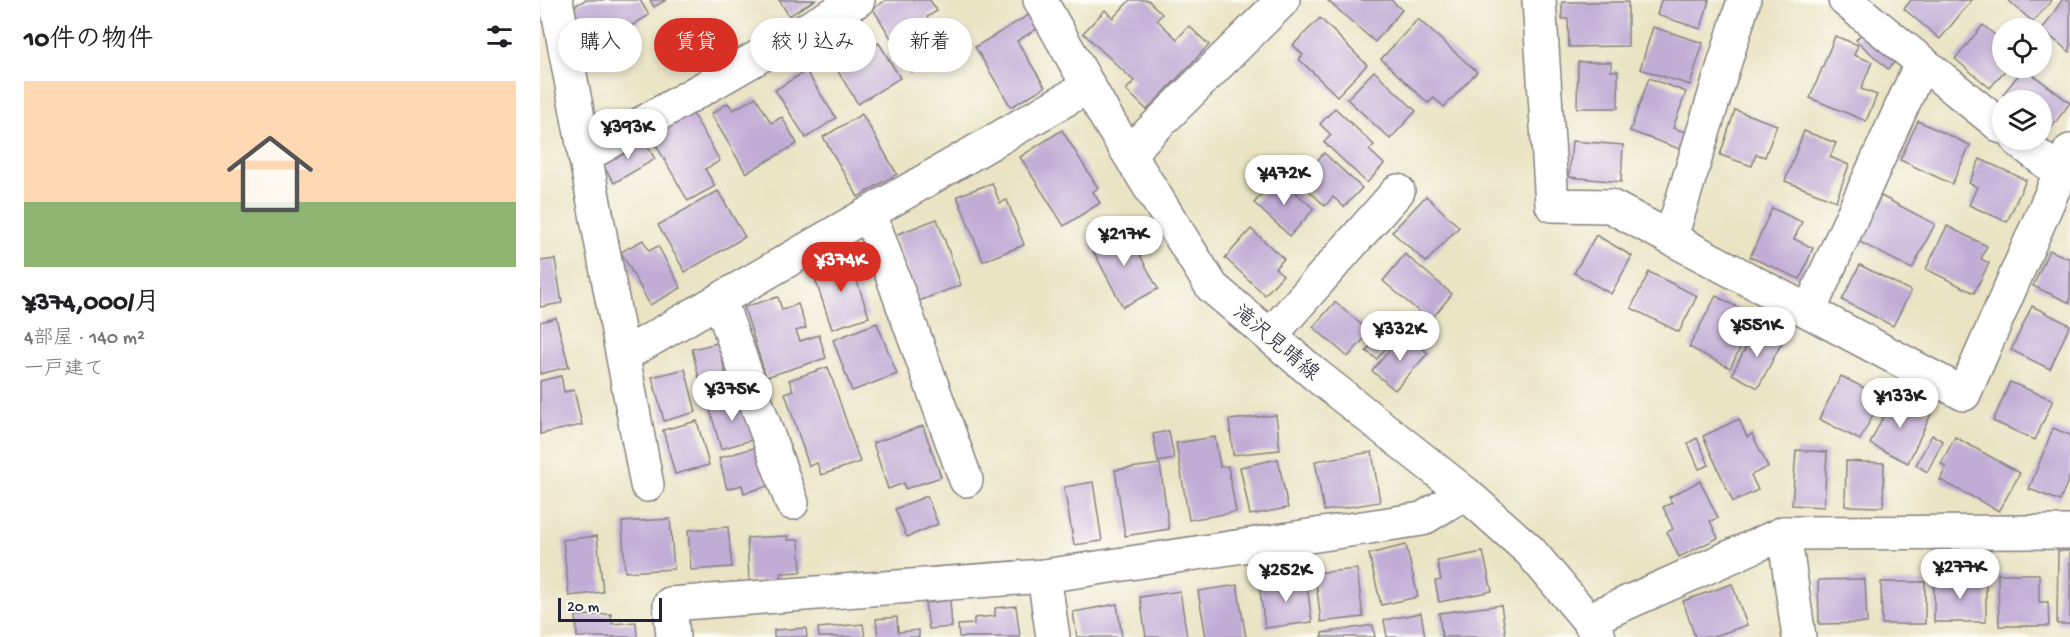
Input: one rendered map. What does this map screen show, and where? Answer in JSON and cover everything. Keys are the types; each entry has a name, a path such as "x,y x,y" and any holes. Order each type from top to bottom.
{"street":[{"path":"556,0 647,485"},
{"path":"585,156 858,0"},
{"name":"滝沢見晴線","path":"1040,0 1128,153 1212,288 1465,493 1530,551 1594,629"},
{"path":"1128,153 1283,0"},
{"path":"1539,0 1552,205 1610,206 1964,394 2065,162 2039,150"},
{"path":"1671,237 1744,0"},
{"path":"1845,0 1992,119"},
{"path":"1809,311 1922,62"},
{"path":"624,355 1089,86"},
{"path":"1270,336 1398,191"},
{"path":"870,214 966,480"},
{"path":"720,301 792,503"},
{"path":"672,637 670,604 1044,576 1422,519 1465,493"},
{"path":"1594,629 1784,533 2070,532"},
{"path":"1784,533 1799,637"},
{"path":"1044,576 1053,637"}],"building":[{"path":"585,0 640,0 649,15 642,19 577,18 571,8"},
{"path":"650,0 666,0 654,7"},
{"path":"779,0 815,0 789,16"},
{"path":"886,0 930,0 937,11 928,18 888,18 888,33 873,9"},
{"path":"1130,0 1148,0 1162,14 1157,20 1177,39 1189,26 1209,45 1147,110 1126,90 1134,81 1083,33 1105,10 1113,18"},
{"path":"1327,0 1391,0 1402,10 1375,42"},
{"path":"1661,0 1709,0 1701,29 1657,15"},
{"path":"1911,0 1972,0 1940,39 1904,9"},
{"path":"2008,0 2052,0 2036,18 2028,18"},
{"path":"2062,0 2070,0 2070,52 2052,38 2052,18 2050,18"},
{"path":"1562,2 1628,2 1628,46 1569,47 1568,19 1562,19"},
{"path":"1032,13 1040,27 1017,41 1045,87 1011,107 975,47"},
{"path":"1320,18 1367,65 1337,96 1299,59 1303,55 1293,45"},
{"path":"1418,19 1477,72 1444,107 1434,98 1428,103 1381,59"},
{"path":"1983,25 1992,33 1992,78 1998,78 1990,88 1955,59"},
{"path":"1653,27 1703,43 1690,85 1640,69"},
{"path":"1865,30 1897,60 1888,69 1856,40"},
{"path":"1835,36 1858,45 1854,55 1872,62 1861,89 1877,95 1866,121 1810,98"},
{"path":"879,43 888,58 888,72 896,72 900,78 858,104 838,72 876,72 876,45"},
{"path":"1578,62 1611,62 1611,71 1618,71 1618,108 1577,108"},
{"path":"1374,71 1416,111 1390,139 1347,99"},
{"path":"807,72 836,118 806,138 775,90"},
{"path":"1649,78 1686,92 1673,128 1686,132 1680,149 1630,131"},
{"path":"2016,78 2037,78 2070,103 2052,127 2052,90 2006,90"},
{"path":"756,97 771,123 782,117 797,144 746,173 711,114 728,103 733,110"},
{"path":"1335,108 1374,145 1369,150 1384,164 1367,183 1324,142 1331,135 1320,124"},
{"path":"1735,110 1777,125 1765,157 1756,154 1752,166 1720,155"},
{"path":"692,112 720,161 705,169 715,186 688,201 651,136"},
{"path":"862,114 897,174 858,197 823,137"},
{"path":"1918,121 1970,145 1952,184 1900,160"},
{"path":"1062,130 1098,188 1093,192 1100,203 1064,226 1020,157"},
{"path":"1804,131 1836,143 1830,157 1849,165 1836,201 1785,181"},
{"path":"642,137 655,159 614,183 601,162"},
{"path":"1572,141 1623,145 1621,182 1569,177"},
{"path":"1324,153 1362,188 1344,207 1333,197 1325,206 1299,181"},
{"path":"1980,159 2026,180 2007,222 1969,205 1977,187 1969,183"},
{"path":"1278,177 1314,209 1290,236 1254,203"},
{"path":"992,183 1000,203 1007,200 1024,245 983,261 957,196"},
{"path":"718,191 745,237 685,272 658,225"},
{"path":"1426,196 1459,227 1426,262 1392,232"},
{"path":"1881,196 1935,224 1912,269 1858,241"},
{"path":"1772,208 1802,222 1794,239 1813,248 1800,279 1750,257"},
{"path":"937,219 961,285 919,301 895,235"},
{"path":"1947,226 1987,246 1981,259 1989,263 1974,293 1926,269"},
{"path":"1125,227 1158,289 1123,307 1090,245"},
{"path":"1251,229 1284,259 1275,268 1283,275 1265,295 1225,258"},
{"path":"1596,235 1632,256 1611,294 1574,273"},
{"path":"643,240 649,251 658,246 681,288 650,305 621,252"},
{"path":"2049,250 2070,259 2070,303 2033,286"},
{"path":"1405,254 1452,294 1430,321 1383,281"},
{"path":"849,257 869,317 832,329 812,270"},
{"path":"555,259 562,303 540,307 540,261"},
{"path":"1860,265 1911,291 1893,326 1842,300"},
{"path":"1649,272 1697,296 1679,332 1631,308"},
{"path":"1716,296 1756,317 1730,368 1689,347"},
{"path":"778,297 782,310 798,304 806,328 796,331 800,341 819,335 826,358 766,377 744,307"},
{"path":"1335,302 1370,332 1348,357 1313,327"},
{"path":"2032,306 2070,325 2050,369 2011,350"},
{"path":"556,318 569,367 540,374 540,322"},
{"path":"877,323 897,374 852,391 833,340"},
{"path":"1756,328 1782,342 1758,388 1732,374"},
{"path":"1384,330 1394,338 1377,359 1366,351"},
{"path":"1404,333 1428,353 1395,390 1372,371"},
{"path":"718,343 729,388 703,395 692,349"},
{"path":"828,367 860,462 821,475 817,463 809,466 785,393 793,390 789,380"},
{"path":"685,369 696,412 664,421 652,377"},
{"path":"561,376 564,392 574,390 582,425 540,434 540,381"},
{"path":"1841,376 1882,397 1860,440 1819,419"},
{"path":"2010,382 2053,400 2035,440 1993,421"},
{"path":"1893,395 1931,414 1908,463 1870,444"},
{"path":"743,396 755,439 721,449 709,406"},
{"path":"1276,415 1280,450 1233,455 1229,420"},
{"path":"1739,419 1747,437 1752,434 1768,467 1751,475 1758,490 1733,502 1703,436"},
{"path":"697,421 709,465 675,474 663,430"},
{"path":"923,426 941,477 905,489 904,483 888,489 873,443"},
{"path":"2053,428 2070,435 2070,475 2060,501 2029,489"},
{"path":"1169,431 1174,459 1158,462 1153,434"},
{"path":"1932,435 1943,441 1927,472 1916,465"},
{"path":"1215,437 1220,467 1228,466 1236,512 1189,520 1176,443"},
{"path":"1955,437 2020,473 1999,511 1940,480 1946,467 1941,464"},
{"path":"1697,438 1709,465 1699,469 1688,443"},
{"path":"757,447 768,486 744,493 742,485 727,489 719,458"},
{"path":"1796,450 1827,452 1824,507 1792,505"},
{"path":"1372,452 1380,502 1324,511 1315,461"},
{"path":"1278,459 1288,508 1250,515 1240,467"},
{"path":"1846,461 1884,463 1883,507 1845,506"},
{"path":"1160,464 1169,529 1125,536 1115,470"},
{"path":"1700,481 1718,518 1710,521 1718,538 1679,557 1667,532 1673,529 1663,507 1672,503 1669,497"},
{"path":"1093,482 1102,541 1074,545 1064,487"},
{"path":"927,496 938,524 907,537 895,509"},
{"path":"670,519 674,569 625,572 622,522"},
{"path":"728,527 732,567 691,570 688,530"},
{"path":"597,536 603,592 569,596 563,540"},
{"path":"788,536 787,540 799,540 801,572 781,573 781,579 749,581 747,538"},
{"path":"1406,545 1418,597 1381,605 1369,554"},
{"path":"1974,547 1990,548 1989,573 1973,572"},
{"path":"2058,551 2070,551 2070,624 2057,624"},
{"path":"1483,552 1492,591 1439,602 1435,581 1441,580 1437,561"},
{"path":"1357,569 1363,617 1321,622 1315,573"},
{"path":"1998,574 2039,574 2039,602 2048,602 2049,626 1999,626"},
{"path":"1306,577 1312,622 1265,628 1259,584"},
{"path":"1986,578 1986,622 1934,622 1934,579"},
{"path":"1865,579 1867,623 1819,624 1818,580"},
{"path":"1881,582 1925,582 1925,624 1882,624"},
{"path":"1732,584 1747,625 1712,637 1695,637 1683,601"},
{"path":"1237,585 1246,637 1206,637 1198,591"},
{"path":"1180,591 1187,637 1146,637 1140,597"},
{"path":"950,600 952,627 929,629 925,603"},
{"path":"1117,604 1122,637 1077,637 1073,612"},
{"path":"1501,605 1506,637 1442,637 1439,613"},
{"path":"1016,606 1020,637 959,637 958,625 974,624 974,618 995,616 995,608"},
{"path":"1421,613 1425,637 1387,637 1384,620"},
{"path":"611,614 612,624 636,622 637,637 577,637 576,616"},
{"path":"897,617 898,632 919,630 919,637 878,637 876,619"},
{"path":"863,624 865,637 819,637 818,628"},
{"path":"1373,625 1375,637 1322,637 1322,633"},
{"path":"806,628 807,637 774,637 774,630"}]}
